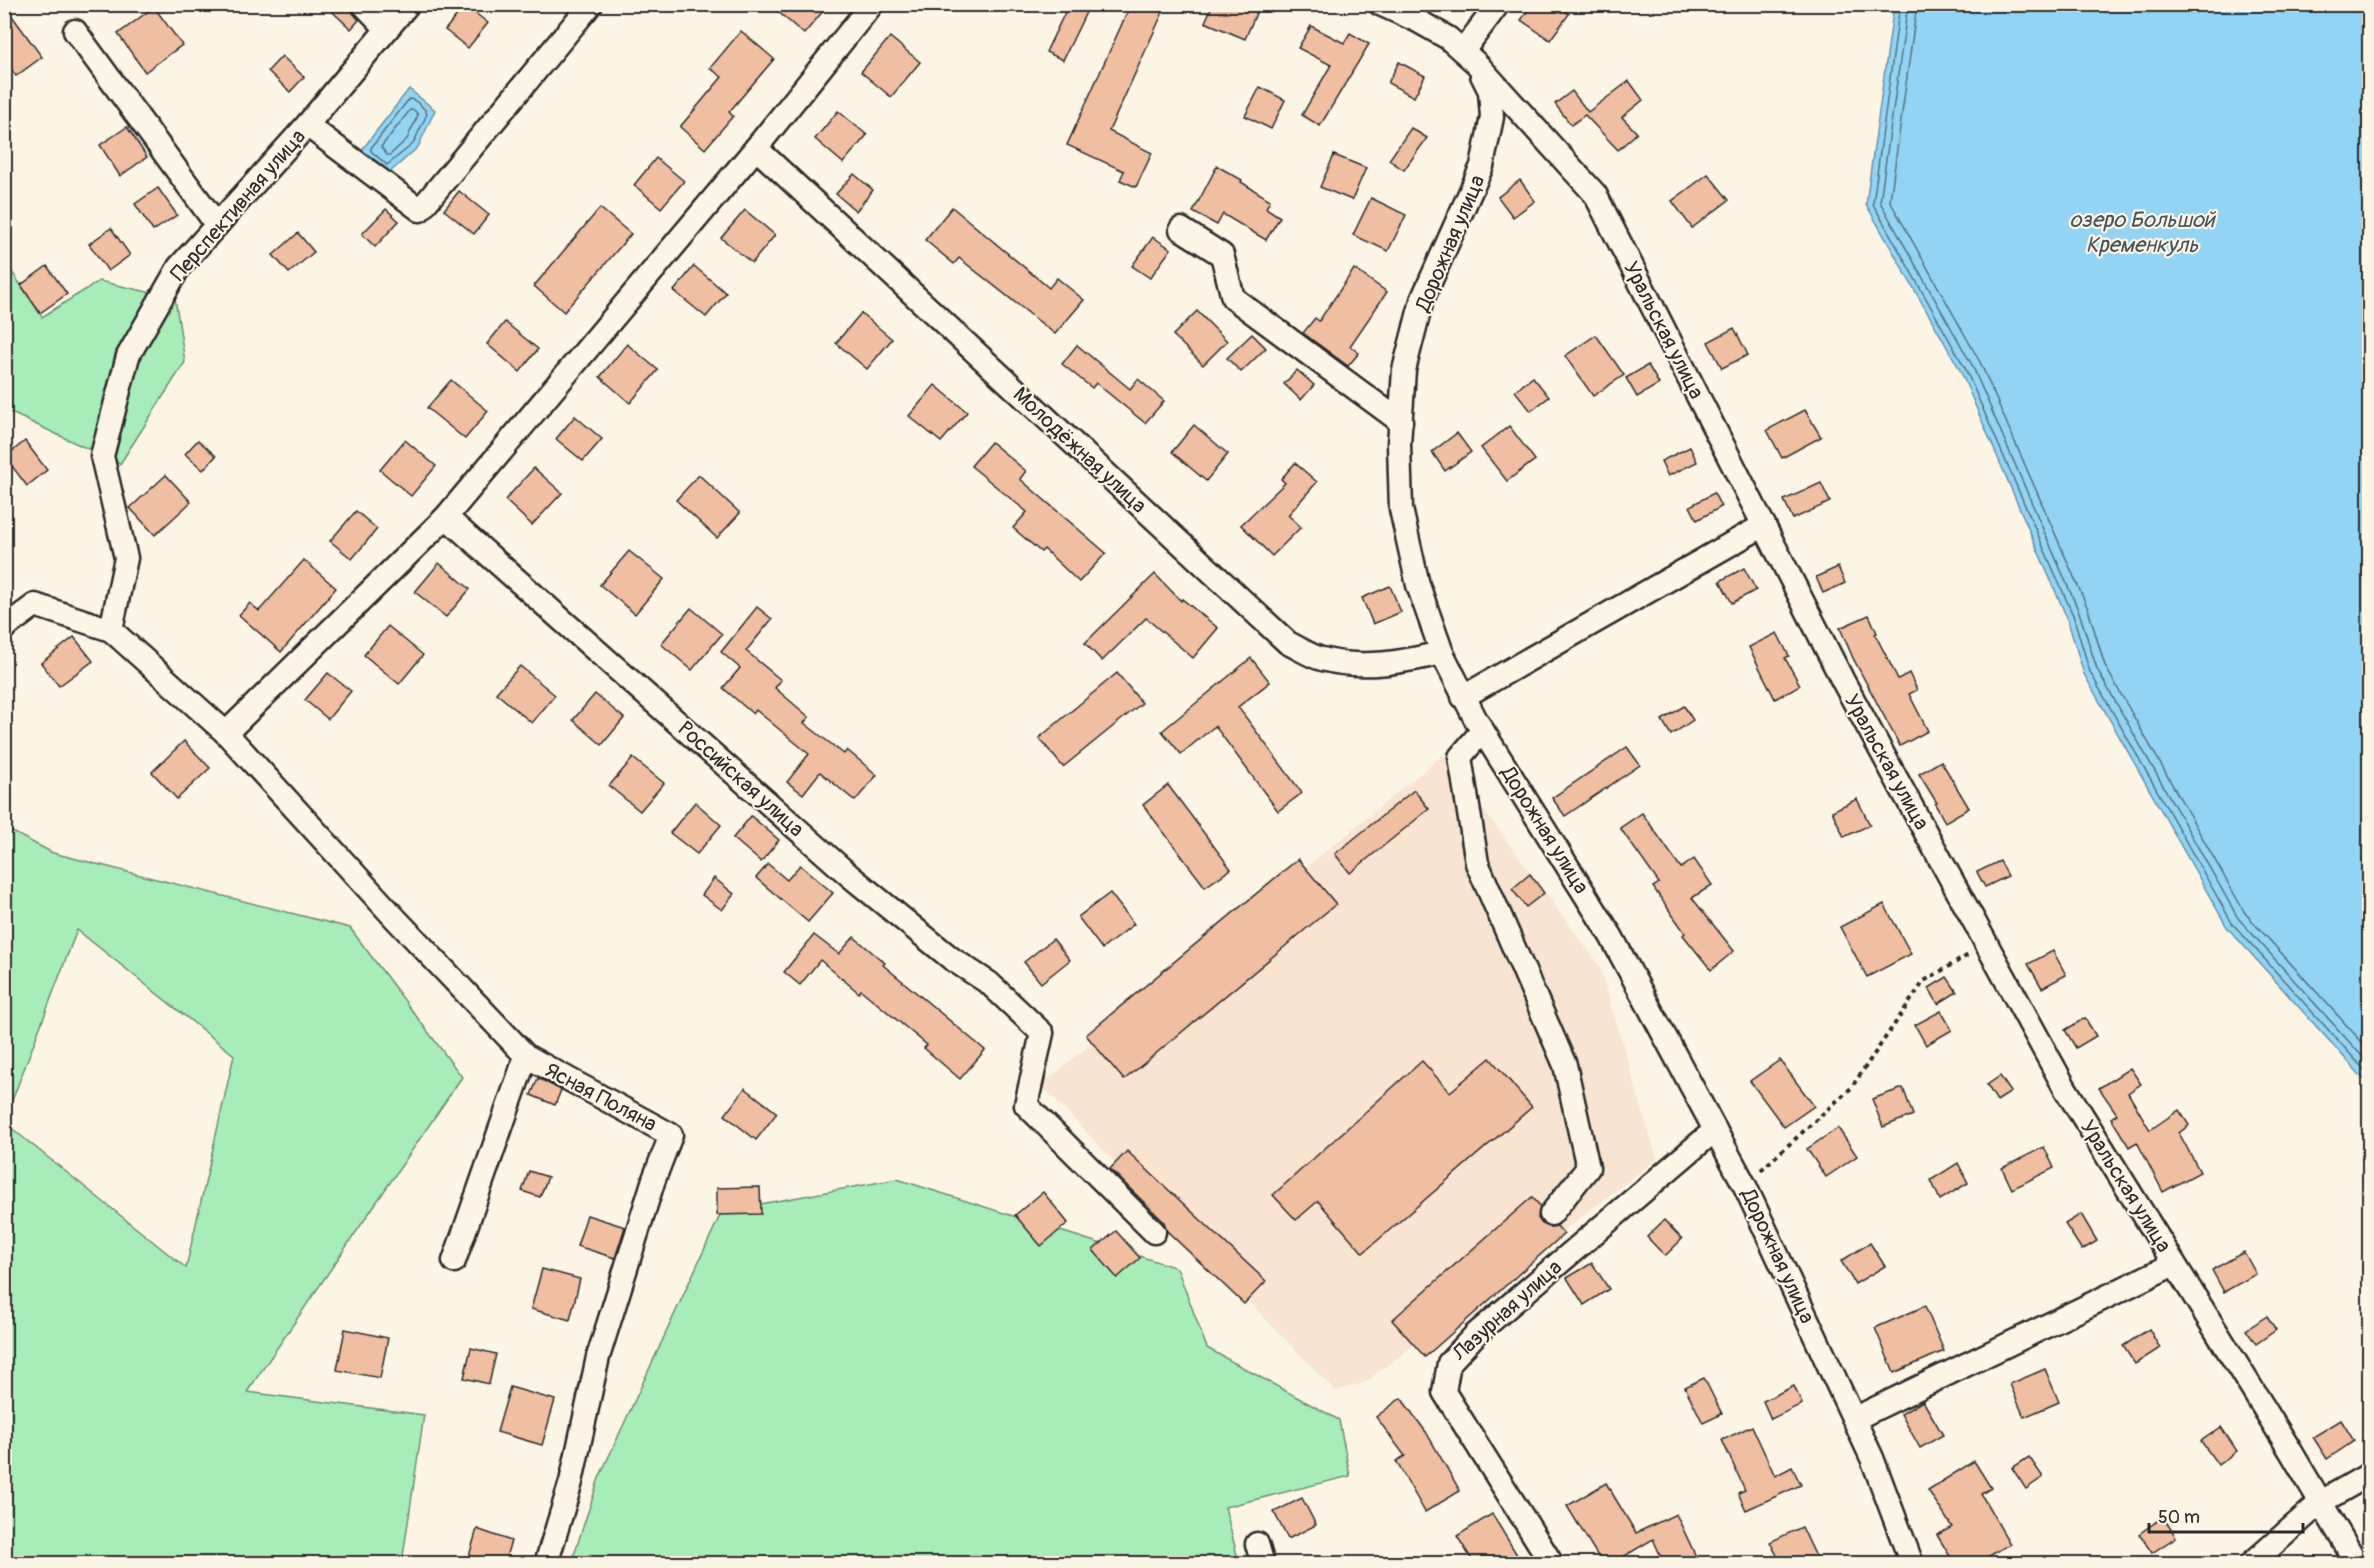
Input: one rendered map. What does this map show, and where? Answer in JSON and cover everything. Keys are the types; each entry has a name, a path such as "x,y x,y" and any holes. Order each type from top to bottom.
{"street":[{"path":"363,4 387,29"},
{"name":"Перспективная улица","path":"111,630 126,558 102,456 128,356 179,267 307,125 408,4"},
{"path":"307,125 420,210 591,4"},
{"path":"4,628 35,605 111,630 225,734 446,517 756,148 872,4"},
{"name":"Уральская улица","path":"1380,4 1419,21 1448,38 1469,57 1594,194 1843,681 2065,1088 2357,1563"},
{"path":"1469,57 1498,4"},
{"path":"75,31 217,225"},
{"name":"Дорожная улица","path":"1469,57 1490,91 1492,117 1482,166 1422,300 1404,370 1401,422 1401,509 1418,585 1442,653 1482,731 1611,936 1744,1184 1872,1458 1912,1563"},
{"name":"Молодёжная улица","path":"756,148 1288,643 1320,658 1358,666 1404,662 1442,653"},
{"path":"1181,229 1222,255 1233,298 1401,422"},
{"name":"Российская улица","path":"446,517 850,876 952,960 989,983 1042,1033 1026,1105 1154,1232"},
{"path":"1464,697 1764,525"},
{"path":"1482,731 1460,757 1477,863 1565,1065 1588,1168 1551,1214"},
{"name":"Ясная Поляна","path":"225,734 526,1056 671,1135 654,1179 598,1357 571,1482 546,1563"},
{"path":"454,1261 526,1056"},
{"name":"Лазурная улица","path":"1552,1563 1444,1392 1449,1363 1476,1334 1715,1130"},
{"path":"1854,1419 2174,1264"},
{"path":"2251,1563 2321,1502 2370,1474"}],"path":[{"path":"1744,1184 1851,1088 1924,981 1987,944"}],"shaded area":[{"path":"1443,755 1599,965 1657,1159 1364,1383 1335,1391 1041,1085"}],"green space":[{"path":"4,260 42,317 99,281 175,298 185,362 120,464 5,410"},
{"path":"5,828 53,853 350,928 462,1077 247,1392 424,1415 402,1563 5,1563 5,1123 186,1268 234,1055 77,930 5,1119"},
{"path":"897,1179 1177,1268 1207,1348 1339,1420 1350,1476 1225,1507 1239,1563 571,1564 599,1478 722,1211"}],"water":[{"name":"озеро Большой Кременкуль","path":"1894,5 2369,5 2369,1085 2227,927 2084,674 2067,618 1960,370 1866,204"},
{"path":"409,89 435,110 418,147 388,174 361,151"}],"building":[{"path":"324,4 350,4 359,20 351,29"},
{"path":"769,4 829,4 804,34"},
{"path":"1069,4 1090,4 1063,60 1046,52"},
{"path":"1131,4 1145,4 1163,12 1109,131 1152,153 1136,187 1120,180 1124,171 1067,145"},
{"path":"1213,4 1260,4 1245,39 1205,22"},
{"path":"1533,4 1556,4 1569,14 1550,40 1521,20"},
{"path":"4,5 42,57 16,76 4,60"},
{"path":"465,5 488,23 468,48 445,30"},
{"path":"154,7 182,45 145,72 118,34"},
{"path":"1311,26 1344,43 1350,33 1369,44 1320,126 1302,115 1331,65 1298,48"},
{"path":"741,31 774,59 729,112 733,116 705,149 680,127 722,77 710,68"},
{"path":"890,37 920,62 891,97 861,72"},
{"path":"282,56 304,77 290,92 268,71"},
{"path":"1399,62 1425,76 1414,97 1388,83"},
{"path":"1629,81 1643,100 1622,117 1637,133 1618,150 1585,115 1571,125 1555,104 1572,91 1588,112"},
{"path":"1260,87 1285,100 1271,129 1245,116"},
{"path":"838,111 867,135 843,163 815,139"},
{"path":"127,127 147,157 120,176 100,145"},
{"path":"1411,128 1427,138 1404,170 1389,160"},
{"path":"1334,155 1366,168 1352,200 1320,187"},
{"path":"656,158 684,181 661,208 634,185"},
{"path":"1217,166 1270,200 1266,208 1280,217 1266,240 1223,214 1217,225 1193,212"},
{"path":"854,174 873,190 856,211 836,194"},
{"path":"1708,174 1729,200 1692,228 1672,201"},
{"path":"1520,180 1535,201 1513,217 1498,197"},
{"path":"158,188 177,215 153,231 135,204"},
{"path":"459,191 489,215 474,234 444,210"},
{"path":"1371,198 1406,215 1388,251 1353,235"},
{"path":"952,207 1049,288 1057,278 1084,300 1055,334 959,258 954,264 925,240"},
{"path":"600,208 631,234 564,312 534,286"},
{"path":"386,209 399,221 375,247 362,234"},
{"path":"745,210 775,235 752,263 721,238"},
{"path":"111,228 130,255 108,271 89,244"},
{"path":"298,233 314,252 289,273 273,255"},
{"path":"1153,237 1171,249 1150,278 1132,266"},
{"path":"47,266 67,294 40,313 21,285"},
{"path":"694,266 726,293 706,317 674,291"},
{"path":"1354,269 1387,292 1350,346 1359,353 1348,366 1303,333 1315,318 1319,321"},
{"path":"1197,311 1227,341 1203,365 1173,335"},
{"path":"861,313 892,339 867,369 836,343"},
{"path":"505,322 538,349 520,372 487,344"},
{"path":"1734,328 1748,355 1722,368 1708,342"},
{"path":"1252,334 1266,348 1241,372 1227,358"},
{"path":"1596,335 1624,375 1593,396 1565,356"},
{"path":"627,344 658,370 630,403 600,377"},
{"path":"1077,345 1130,389 1138,379 1164,401 1145,423 1096,383 1092,388 1062,364"},
{"path":"1648,365 1659,384 1637,397 1626,378"},
{"path":"1297,370 1314,385 1301,400 1284,384"},
{"path":"1533,377 1549,397 1531,411 1515,391"},
{"path":"451,380 488,411 465,439 427,408"},
{"path":"935,385 967,412 941,442 909,416"},
{"path":"1805,410 1821,437 1782,458 1767,430"},
{"path":"575,416 602,439 583,461 556,439"},
{"path":"1194,425 1228,454 1206,481 1172,452"},
{"path":"1509,426 1535,460 1507,481 1481,448"},
{"path":"1457,433 1471,452 1445,471 1432,452"},
{"path":"198,440 216,456 203,470 185,454"},
{"path":"405,440 436,466 411,496 380,470"},
{"path":"25,441 47,470 27,486 5,457"},
{"path":"991,442 1026,471 1020,479 1106,553 1079,582 1044,549 1041,552 1013,528 1027,512 971,466"},
{"path":"1690,447 1697,462 1668,476 1661,461"},
{"path":"1295,463 1317,482 1288,515 1301,527 1272,556 1241,525 1285,483 1281,479"},
{"path":"534,468 562,493 532,525 505,500"},
{"path":"166,475 191,502 155,535 130,508"},
{"path":"699,475 740,513 717,538 676,500"},
{"path":"1821,483 1830,502 1793,519 1784,500"},
{"path":"1714,493 1721,507 1697,520 1690,506"},
{"path":"356,511 377,529 352,559 330,541"},
{"path":"629,551 664,579 635,614 600,585"},
{"path":"304,560 336,588 281,652 239,615 250,603 259,611"},
{"path":"439,563 470,589 446,617 415,592"},
{"path":"1838,567 1845,583 1823,593 1816,577"},
{"path":"1744,568 1756,590 1732,603 1720,581"},
{"path":"1155,574 1181,601 1182,599 1218,628 1193,658 1146,618 1102,661 1085,643"},
{"path":"1390,586 1401,612 1373,624 1362,598"},
{"path":"757,607 772,619 746,651 781,680 775,688 809,717 804,723 844,754 847,750 877,775 855,801 820,772 803,794 787,782 809,754 756,710 753,714 723,688 740,668 721,652"},
{"path":"691,608 722,634 692,670 661,644"},
{"path":"1869,615 1877,633 1875,634 1898,679 1909,673 1917,690 1909,694 1928,731 1900,746 1853,658 1840,628"},
{"path":"388,626 423,655 399,684 364,655"},
{"path":"1777,633 1789,656 1785,658 1800,685 1775,699 1749,647"},
{"path":"74,637 93,661 59,686 41,663"},
{"path":"1251,658 1270,682 1238,707 1302,793 1278,811 1215,726 1181,754 1162,731"},
{"path":"520,666 555,695 532,723 496,693"},
{"path":"328,673 351,691 328,719 305,700"},
{"path":"1117,673 1142,703 1063,767 1039,738"},
{"path":"595,694 624,718 602,745 573,720"},
{"path":"1684,706 1693,720 1671,735 1662,720"},
{"path":"184,741 210,768 177,799 152,772"},
{"path":"1627,747 1640,765 1565,816 1552,798"},
{"path":"633,758 664,783 640,811 609,786"},
{"path":"1941,761 1969,808 1945,822 1935,804 1937,803 1919,774"},
{"path":"1168,785 1231,869 1205,887 1143,805"},
{"path":"1414,790 1429,809 1350,873 1335,854"},
{"path":"1857,799 1870,825 1844,837 1832,811"},
{"path":"695,802 721,825 697,854 670,833"},
{"path":"1642,813 1681,868 1694,859 1712,885 1692,898 1734,951 1711,970 1683,935 1685,933 1653,887 1659,883 1620,828"},
{"path":"751,816 779,840 761,862 733,838"},
{"path":"1298,859 1336,904 1124,1080 1086,1035"},
{"path":"2000,861 2008,876 1985,887 1977,872"},
{"path":"768,864 787,880 800,865 833,893 808,922 756,878"},
{"path":"1530,874 1544,893 1526,907 1512,889"},
{"path":"714,878 734,894 722,910 702,895"},
{"path":"1110,893 1134,924 1102,949 1078,917"},
{"path":"1884,904 1911,954 1867,977 1840,927"},
{"path":"814,935 839,954 854,937 885,963 883,965 985,1050 960,1079 924,1048 927,1045 861,990 859,993 820,960 800,985 784,972"},
{"path":"1053,939 1070,960 1041,983 1024,962"},
{"path":"2053,951 2066,975 2042,988 2028,964"},
{"path":"1947,977 1957,992 1938,1004 1929,988"},
{"path":"1941,1011 1952,1030 1926,1045 1915,1025"},
{"path":"2085,1018 2096,1036 2076,1048 2065,1030"},
{"path":"1490,1058 1532,1107 1363,1253 1318,1201 1296,1220 1273,1195 1422,1061 1450,1092"},
{"path":"1780,1060 1814,1106 1784,1127 1750,1081"},
{"path":"2130,1068 2141,1084 2128,1093 2150,1130 2179,1110 2189,1125 2179,1133 2200,1172 2163,1192 2137,1142 2129,1147 2111,1118 2117,1114 2099,1088"},
{"path":"2000,1076 2011,1092 1997,1101 1987,1085"},
{"path":"538,1078 561,1090 555,1105 531,1095"},
{"path":"745,1088 777,1113 756,1140 725,1115"},
{"path":"1903,1088 1913,1115 1883,1127 1872,1099"},
{"path":"1838,1128 1857,1156 1826,1177 1807,1149"},
{"path":"2044,1147 2054,1168 2012,1189 2002,1168"},
{"path":"1127,1151 1266,1281 1244,1304 1167,1231 1164,1222 1110,1169"},
{"path":"1958,1163 1968,1183 1940,1200 1931,1180"},
{"path":"529,1171 548,1177 540,1197 522,1191"},
{"path":"760,1187 761,1214 717,1215 717,1188"},
{"path":"1043,1192 1068,1223 1041,1246 1015,1215"},
{"path":"1532,1197 1540,1206 1538,1218 1542,1224 1550,1227 1557,1226 1564,1234 1425,1357 1392,1320"},
{"path":"2081,1214 2097,1241 2082,1250 2065,1224"},
{"path":"587,1215 625,1227 615,1258 577,1246"},
{"path":"1664,1220 1682,1239 1665,1256 1647,1237"},
{"path":"1116,1231 1140,1258 1117,1278 1093,1250"},
{"path":"1870,1243 1885,1266 1855,1284 1841,1261"},
{"path":"2244,1252 2256,1274 2224,1292 2212,1270"},
{"path":"1592,1263 1609,1289 1584,1305 1567,1278"},
{"path":"542,1269 580,1279 570,1320 531,1309"},
{"path":"1925,1306 1944,1351 1894,1373 1875,1328"},
{"path":"2267,1316 2276,1330 2256,1344 2246,1330"},
{"path":"345,1329 388,1338 380,1378 337,1370"},
{"path":"2149,1329 2160,1348 2135,1364 2123,1346"},
{"path":"471,1348 496,1354 489,1384 464,1378"},
{"path":"2045,1369 2059,1402 2024,1417 2010,1384"},
{"path":"1704,1378 1722,1414 1703,1423 1685,1387"},
{"path":"1794,1386 1802,1404 1771,1419 1763,1401"},
{"path":"510,1387 555,1400 542,1445 497,1432"},
{"path":"1401,1398 1426,1432 1460,1491 1425,1512 1396,1461 1405,1456 1376,1417"},
{"path":"1923,1401 1943,1435 1920,1448 1901,1414"},
{"path":"2341,1420 2354,1441 2327,1459 2313,1437"},
{"path":"1752,1426 1775,1476 1792,1467 1801,1485 1746,1510 1738,1493 1745,1490 1722,1440"},
{"path":"2221,1427 2237,1451 2218,1465 2201,1441"},
{"path":"2029,1457 2043,1477 2026,1489 2012,1468"},
{"path":"1974,1461 1991,1488 1981,1494 2010,1544 1977,1563 1954,1563 1937,1535 1952,1527 1928,1490"},
{"path":"1606,1483 1636,1533 1676,1514 1699,1563 1664,1563 1653,1539 1613,1563 1602,1563 1567,1506"},
{"path":"1302,1498 1316,1525 1288,1539 1274,1512"},
{"path":"1492,1514 1522,1563 1474,1563 1457,1536"},
{"path":"2163,1517 2176,1537 2152,1553 2139,1534"},
{"path":"1802,1527 1819,1563 1781,1563 1770,1542"},
{"path":"477,1529 511,1541 504,1563 467,1563"}]}
